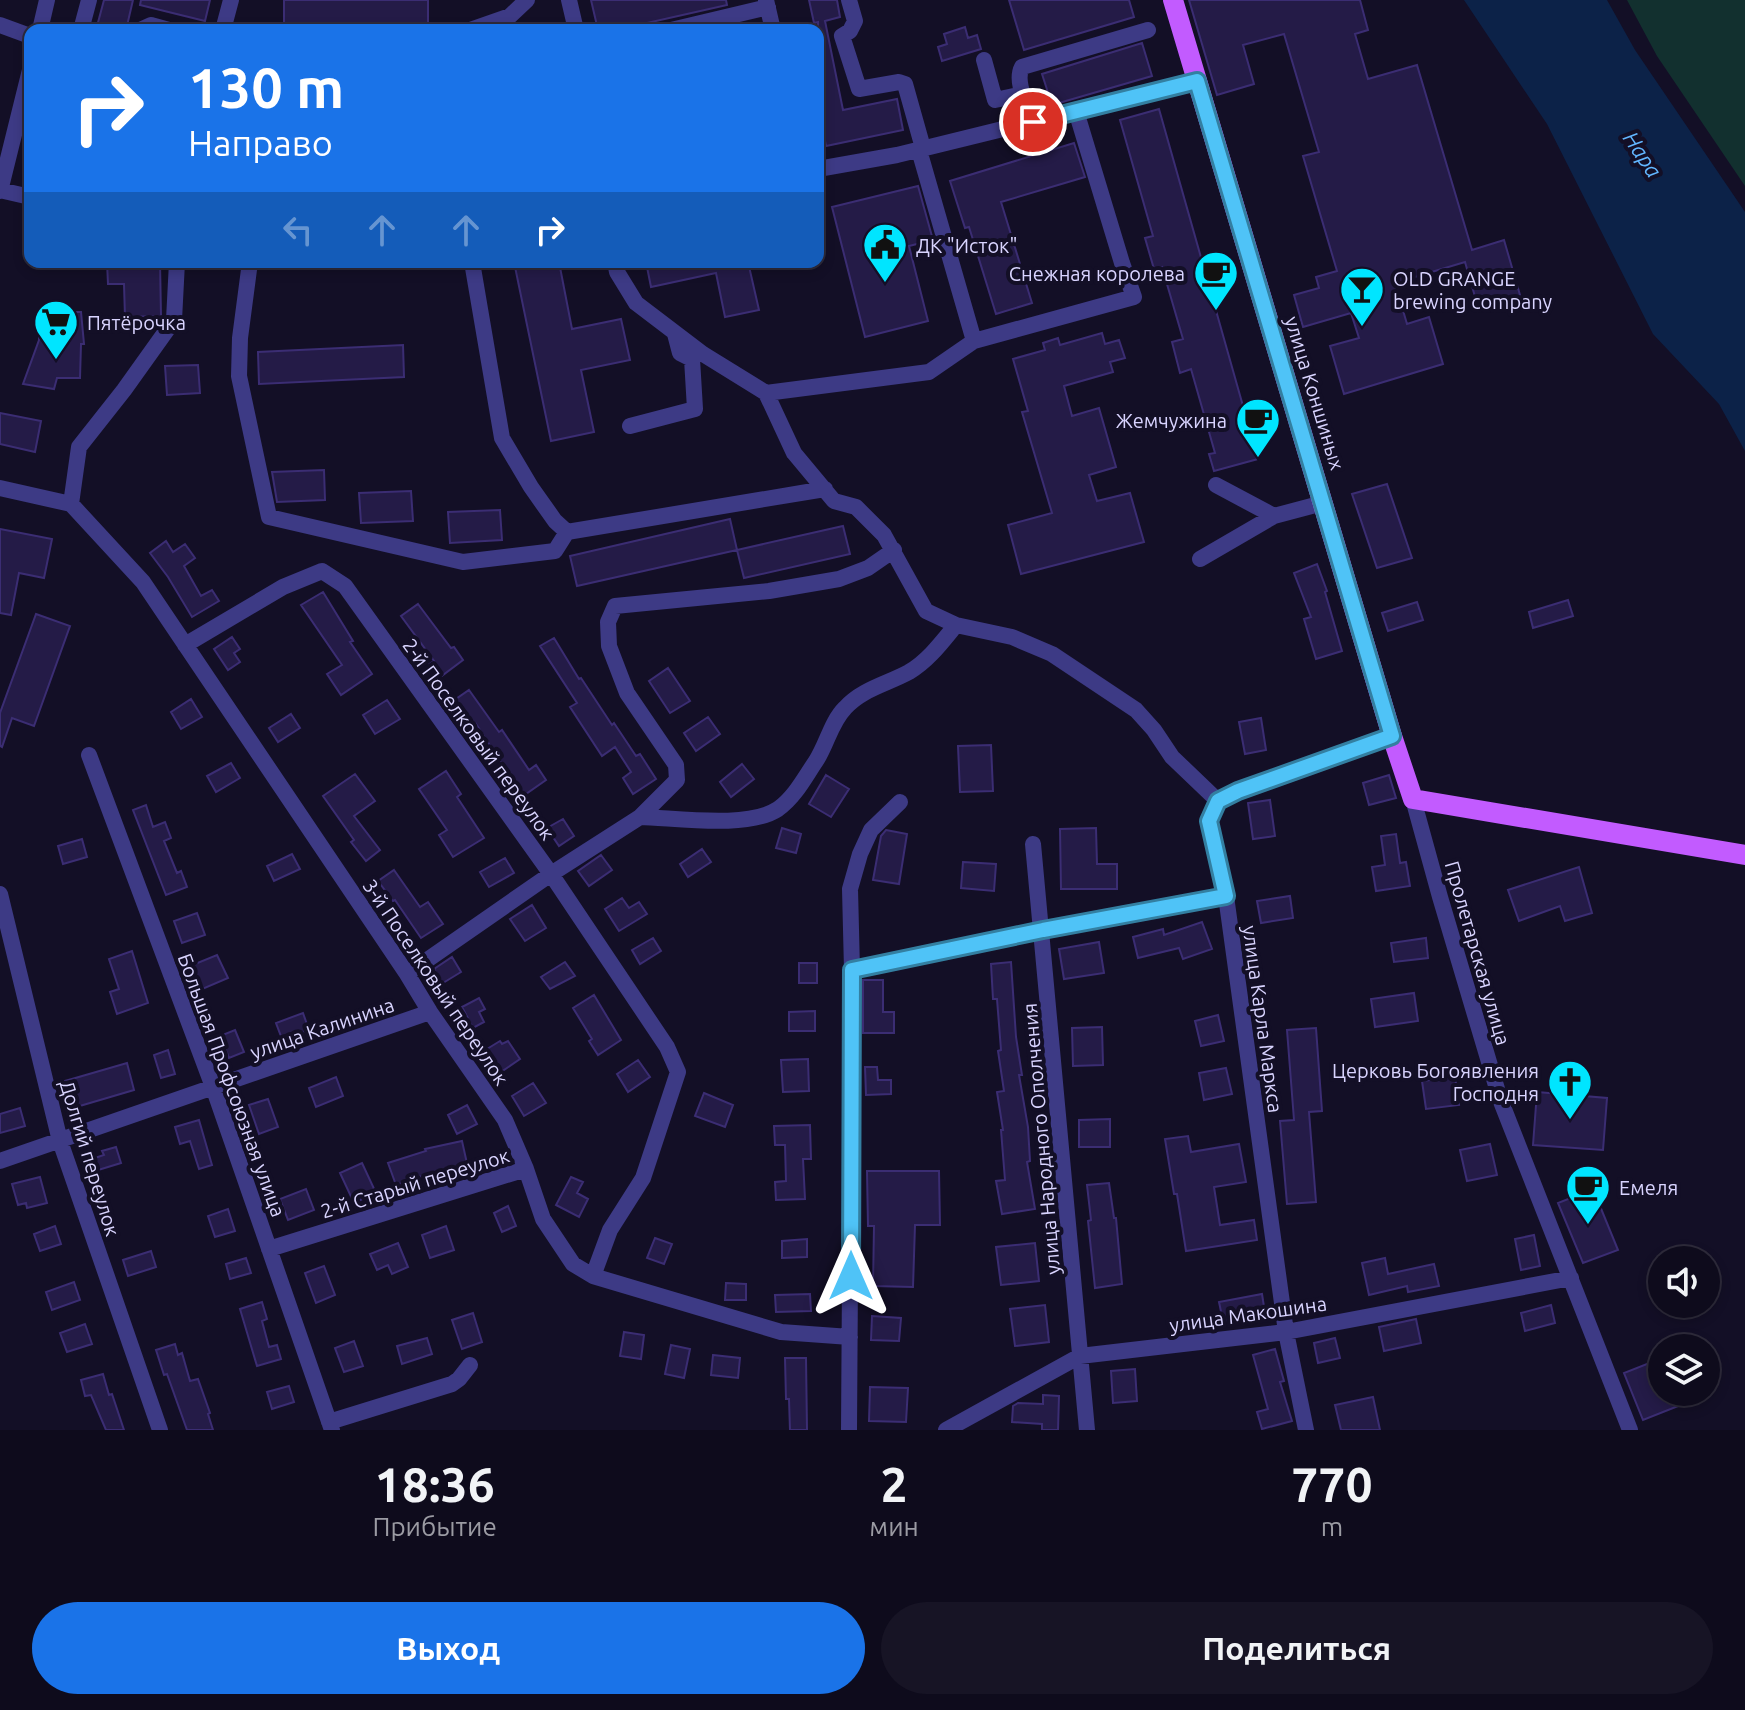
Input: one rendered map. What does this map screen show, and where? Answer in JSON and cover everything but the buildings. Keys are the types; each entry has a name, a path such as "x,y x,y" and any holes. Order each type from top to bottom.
{"main road":[{"name":"улица Коншиных","path":"1173,0 1413,799"},
{"path":"1413,799 1745,855"}],"street":[{"path":"41,24 47,0"},
{"path":"83,24 89,0"},
{"path":"225,24 231,0"},
{"path":"487,24 510,16 527,0"},
{"path":"569,0 575,24"},
{"path":"849,0 855,21 850,31 842,36 859,89 899,82 905,84 974,341"},
{"path":"688,24 741,6 767,4 772,24"},
{"path":"0,25 24,34"},
{"path":"1033,122 1018,72 1022,67 1148,30"},
{"path":"984,60 995,100 1024,94"},
{"path":"824,168 921,149 1197,81"},
{"path":"24,94 0,190 24,196"},
{"path":"766,393 929,372 974,341 1134,297 1076,111"},
{"path":"0,488 71,504 79,447 174,320 177,268"},
{"path":"249,268 240,338 239,376 269,517 463,562 555,551 567,532 825,489"},
{"path":"473,268 502,438 531,487 555,521 567,532"},
{"path":"616,268 636,303 703,354 766,393 794,453 834,501 856,507 884,535 926,611 956,625 1012,637 1052,654 1136,710 1172,757 1218,801 1392,736"},
{"path":"630,426 695,409 692,359 680,353 675,334"},
{"path":"1216,485 1274,516"},
{"path":"1200,559 1274,516 1323,503"},
{"name":"3-й Поселковый переулок","path":"71,504 143,582 505,1120 543,1219 573,1264 593,1276 781,1332 850,1337"},
{"name":"улица Калинина","path":"407,974 551,874 640,817 677,780 676,765 627,693 609,646 608,622 615,606 769,591 839,579 868,568 894,550"},
{"name":"2-й Поселковый переулок","path":"185,645 283,587 322,571 345,586 551,874 667,1047 678,1072 643,1178 610,1230 593,1276"},
{"path":"640,817 734,821 776,810 789,799 820,754 845,708 869,690 908,673 925,661 956,625"},
{"name":"Большая Профсоюзная улица","path":"89,755 213,1087 330,1426"},
{"name":"Пролетарская улица","path":"1413,799 1500,1099 1630,1430"},
{"name":"улица Карла Маркса","path":"1218,801 1209,821 1226,896 1286,1332 1306,1430"},
{"path":"849,1430 850,889 871,830 900,802"},
{"name":"улица Народного Ополчения","path":"1033,844 1087,1430"},
{"name":"Долгий переулок","path":"0,894 60,1141 160,1430"},
{"path":"852,970 1226,896"},
{"name":"улица Калинина","path":"0,1161 430,1012"},
{"name":"2-й Старый переулок","path":"269,1249 526,1169"},
{"name":"улица Макошина","path":"946,1430 1080,1356 1286,1332 1571,1278"},
{"path":"330,1426 452,1384 470,1365"}],"green space":[{"path":"1627,0 1745,0 1745,186 1657,56"}],"water":[{"name":"Нара","path":"1464,0 1607,0 1635,50 1745,212 1745,451 1719,404 1653,334 1547,124"}],"place":[{"name":"ДК \"Исток\"","path":"885,284"},
{"name":"Снежная королева","path":"1216,312"},
{"name":"OLD GRANGE brewing company","path":"1362,328"},
{"name":"Пятёрочка","path":"56,361"},
{"name":"Жемчужина","path":"1258,459"},
{"name":"Церковь Богоявления Господня","path":"1570,1121"},
{"name":"Емеля","path":"1588,1226"}],"route":[{"path":"851,1276 852,970 1226,896 1209,821 1218,801 1392,736 1197,81 1033,122"}]}
